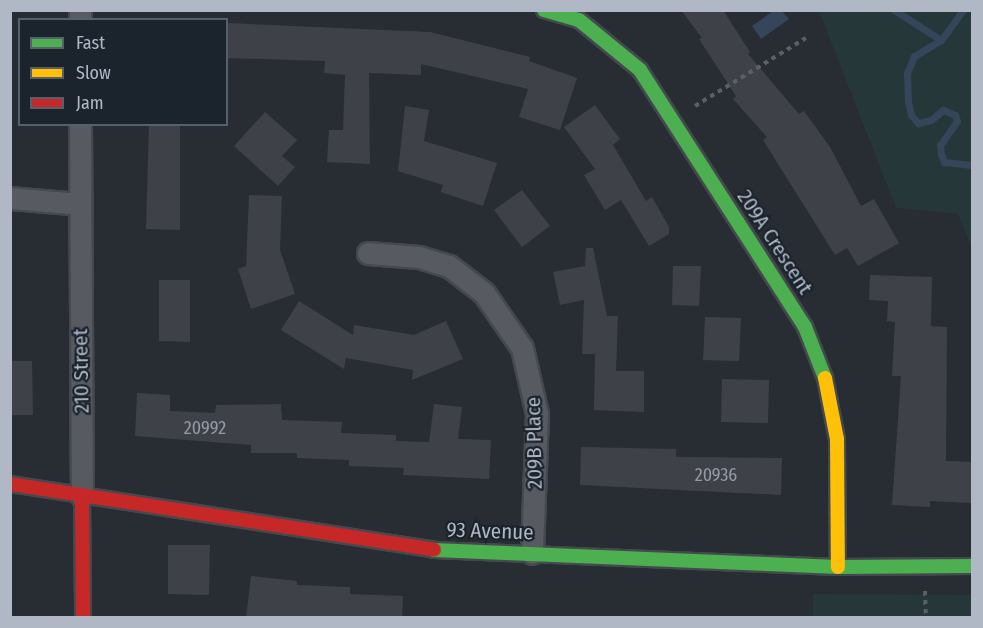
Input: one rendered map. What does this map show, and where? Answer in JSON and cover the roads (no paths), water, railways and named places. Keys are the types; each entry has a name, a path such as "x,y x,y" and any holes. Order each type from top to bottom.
{"street":[{"name":"209A Crescent","path":"544,10 579,20 640,70 805,327 829,388 837,439 838,567"},
{"name":"210 Street","path":"80,126 83,618"},
{"path":"10,198 80,204"},
{"name":"209B Place","path":"368,253 420,257 449,266 483,293 522,348 537,414 532,553"},
{"name":"93 Avenue","path":"10,484 436,550 838,567 972,566"}],"water":[{"path":"773,11 782,11 789,19 761,39 752,26"}],"waterway":[{"path":"894,10 941,40"},
{"path":"963,10 941,40 914,56 907,73 908,101 911,115 918,123 931,120 943,110 955,115 957,121 940,145 941,154 944,162 972,165"}]}
